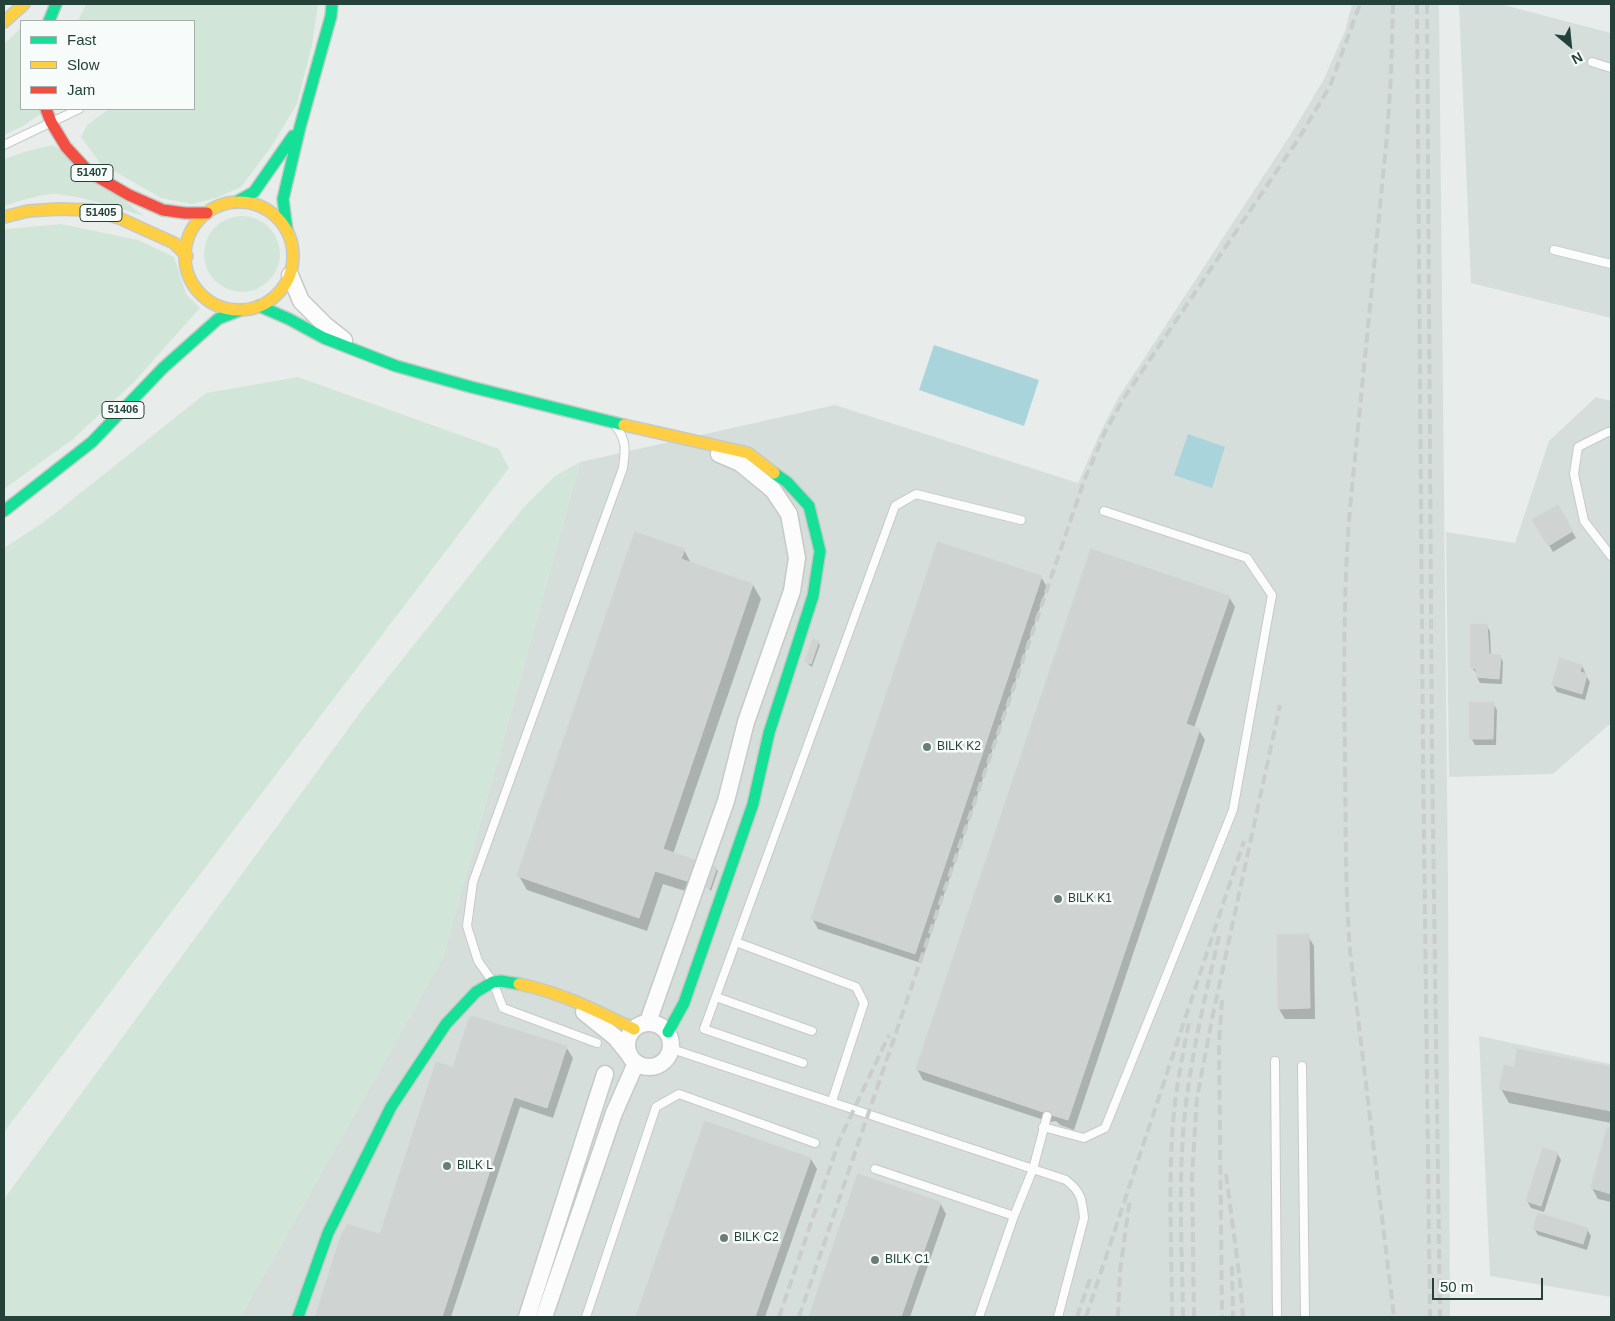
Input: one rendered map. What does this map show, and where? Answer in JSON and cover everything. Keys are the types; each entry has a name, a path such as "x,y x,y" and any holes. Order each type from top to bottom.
{"main road":[{"path":"4,22 24,4"},
{"path":"49,20 56,4"},
{"name":"51406","path":"241,310 226,308 212,302 194,286 186,266 188,239 198,221 207,213 218,207 236,202 254,192 300,126 331,16 332,4"},
{"name":"51407","path":"46,110 51,122 66,147 89,172 129,195 163,210 207,213"},
{"path":"287,231 283,199 300,126"},
{"name":"51406","path":"4,511 92,442 163,368 218,319 269,301 285,285 293,262 293,250 287,231 277,218 264,208 255,204 236,202"},
{"name":"51405","path":"4,217 28,211 58,209 92,210 119,218 174,242 187,256"},
{"path":"259,306 289,319 324,338 406,368 471,387 748,453 787,482 809,506 820,552 813,596 769,733 753,804 684,1003 668,1032"},
{"path":"298,1317 328,1233 391,1107 446,1024 476,992 493,982 502,981 532,987 641,1026"}],"street":[{"path":"290,275 301,301 325,325 358,350"},
{"path":"544,1317 632,1058 627,1040 641,1026 726,801 746,722 792,591 797,558 789,514 773,490 740,463 687,440"},
{"path":"559,996 588,1015 615,1038 632,1058 643,1067 658,1066 665,1062 669,1056 672,1048 671,1037 663,1027 656,1023 641,1026"},
{"path":"527,1317 605,1074"}],"lane":[{"path":"1592,62 1611,68"},
{"path":"4,145 77,110"},
{"path":"1554,250 1611,264"},
{"path":"597,1044 503,1008 493,982 478,960 467,926 473,882 623,468 626,444 621,433 612,422"},
{"path":"1611,432 1578,447 1574,474 1584,521 1611,556"},
{"path":"803,1063 704,1029 895,506 916,494 1021,520"},
{"path":"1043,1127 1084,1138 1105,1128 1233,810 1272,595 1248,558 1104,511"},
{"path":"736,942 856,987 864,1003 832,1101"},
{"path":"716,997 812,1031"},
{"path":"672,1048 1066,1180 1076,1188 1082,1202 1084,1218 1058,1317"},
{"path":"1275,1061 1277,1317"},
{"path":"1302,1066 1305,1317"},
{"path":"586,1317 656,1106 679,1094 815,1142"},
{"path":"979,1317 1014,1216 1033,1169 1047,1116"},
{"path":"876,1169 1014,1216"}],"shaded area":[{"path":"1352,4 1439,4 1448,883 1450,1317 240,1317 443,957 580,462 835,405 1078,483 1118,398 1291,134 1323,81 1345,31"},
{"path":"1459,4 1500,4 1611,33 1611,318 1471,283"},
{"path":"1596,397 1611,401 1611,723 1553,774 1449,777 1446,532 1515,543 1549,441"},
{"path":"1479,1036 1611,1064 1611,1297 1490,1276"}],"green space":[{"path":"86,4 318,4 312,45 297,104 271,147 241,187 216,198 192,204 161,198 100,163 81,137 87,125 108,110 195,110 195,20 78,20"},
{"path":"20,29 20,110 40,110 41,114 23,126 4,135 4,44"},
{"path":"53,145 144,216 90,200 57,194 38,196 4,206 4,159"},
{"path":"242,216 257,219 269,227 277,239 280,254 277,269 269,281 257,289 242,292 227,289 215,281 207,269 204,254 207,239 215,227 227,219"},
{"path":"61,224 138,240 174,257 186,294 200,308 134,382 73,439 4,489 4,231 7,229"},
{"path":"298,377 499,449 509,468 4,1132 4,548 44,522 206,393"},
{"path":"580,462 443,957 240,1317 4,1317 4,1199 365,706 524,507 555,476"}],"water":[{"path":"934,345 1039,380 1024,426 919,390"},
{"path":"1188,434 1225,447 1212,488 1174,475"}],"building":[{"path":"1558,505 1573,531 1548,546 1532,520"},
{"path":"635,532 685,549 681,559 753,584 663,849 695,860 687,881 655,871 639,918 517,876"},
{"name":"BILK K2","path":"938,542 1042,576 915,954 811,919"},
{"name":"BILK K1","path":"1091,549 1230,596 1186,724 1200,729 1068,1120 1052,1115 1049,1111 1043,1112 916,1069"},
{"path":"1471,624 1487,624 1489,654 1501,655 1499,679 1476,677 1476,669 1471,668"},
{"path":"813,639 819,641 811,664 805,662"},
{"path":"1560,658 1582,665 1580,672 1587,674 1582,694 1552,685"},
{"path":"1470,702 1494,702 1493,739 1470,739"},
{"path":"714,866 717,867 710,888 706,887"},
{"path":"1309,934 1310,1008 1278,1009 1277,935"},
{"name":"BILK L","path":"472,1016 567,1046 547,1108 514,1097 442,1317 315,1317 341,1236 347,1224 380,1234 436,1062 453,1067 469,1019"},
{"path":"1517,1049 1611,1067 1611,1111 1499,1089 1504,1065 1514,1067"},
{"name":"BILK C2","path":"705,1121 811,1158 755,1317 636,1317"},
{"path":"1607,1128 1611,1128 1611,1194 1591,1188"},
{"path":"1543,1148 1558,1152 1541,1206 1526,1201"},
{"name":"BILK C1","path":"858,1174 941,1202 901,1317 809,1317"},
{"path":"1538,1213 1588,1228 1583,1244 1533,1229"}],"railway":[{"path":"799,1317 1084,481 1105,432 1124,398 1299,138 1330,86 1360,4"},
{"path":"1393,4 1387,136 1350,508 1346,572 1344,667 1347,904 1350,951 1394,1317"},
{"path":"1417,4 1430,1317"},
{"path":"1427,4 1432,756 1440,1317"},
{"path":"1194,1317 1192,1176 1197,1098 1212,1019 1280,705"},
{"path":"1086,1317 1244,841"},
{"path":"1183,1317 1181,1207 1184,1123 1193,1056 1219,936"},
{"path":"1222,1000 1219,1044 1222,1317"},
{"path":"1172,1317 1170,1195 1173,1122 1189,1023"},
{"path":"779,1317 839,1141 889,1035"},
{"path":"1226,1174 1243,1317"},
{"path":"1118,1317 1120,1271 1130,1198"},
{"path":"1232,1266 1233,1317"},
{"path":"1077,1317 1091,1276"}],"traffic: fast":[{"path":"49,20 56,4"},
{"path":"287,231 283,199 300,127 331,16 332,4"},
{"path":"236,202 254,192 293,136"},
{"path":"259,306 289,319 324,338 396,366 471,387 624,425"},
{"path":"4,511 92,442 163,368 218,319 241,310"},
{"path":"668,1032 684,1003 753,804 769,733 813,596 820,551 809,506 787,482 774,473"},
{"path":"298,1317 328,1233 391,1107 446,1024 476,992 493,982 501,981 519,984"}],"traffic: slow":[{"path":"4,22 24,4"},
{"path":"239,202 260,206 277,218 289,235 293,256 289,277 277,294 260,306 239,310 218,306 201,294 189,277 185,256 189,235 201,218 218,206 239,202"},
{"path":"4,217 28,211 58,209 92,210 119,218 174,243 187,256"},
{"path":"624,425 748,453 774,473"},
{"path":"519,984 564,997 634,1029"}],"traffic: jam":[{"path":"46,110 51,122 66,147 89,172 129,195 163,210 207,213"}],"place":[{"name":"BILK K2","path":"927,747"},
{"name":"BILK K1","path":"1058,899"},
{"name":"BILK L","path":"447,1166"},
{"name":"BILK C2","path":"724,1238"},
{"name":"BILK C1","path":"875,1260"}]}
